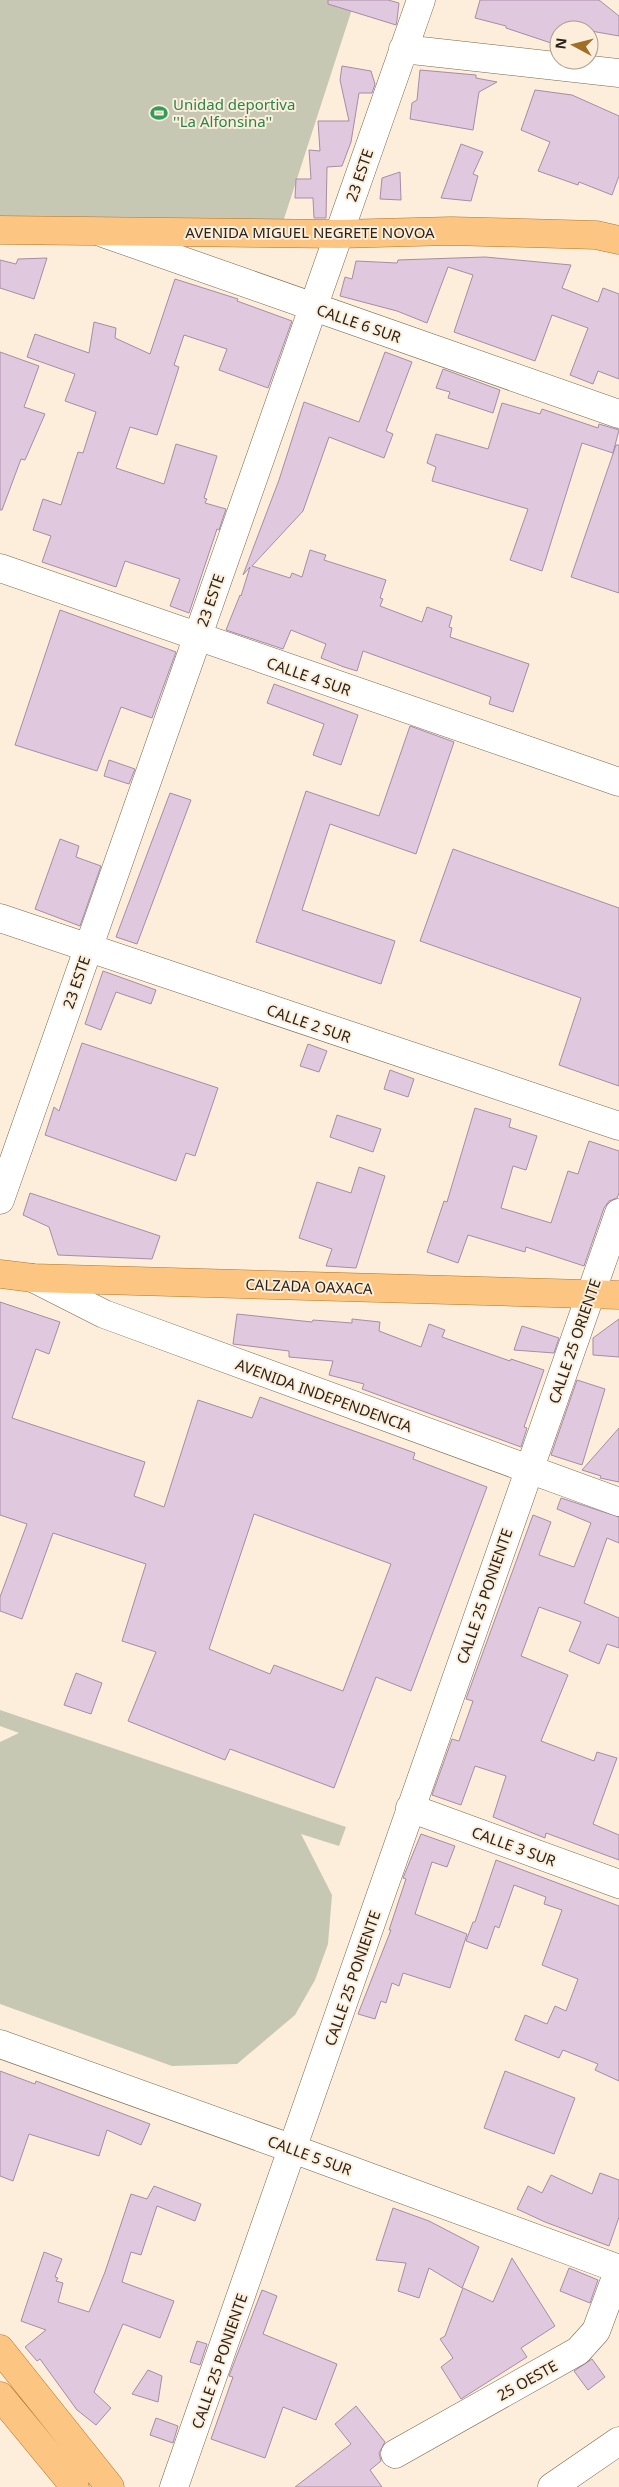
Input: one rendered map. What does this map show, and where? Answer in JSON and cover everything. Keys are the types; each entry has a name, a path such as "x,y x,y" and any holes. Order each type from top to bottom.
{"main road":[{"name":"AVENIDA MIGUEL NEGRETE NOVOA","path":"0,230 339,234 451,231 596,235 619,240"},
{"name":"CALZADA OAXACA","path":"0,1274 33,1278 619,1295"},
{"path":"0,2349 113,2484"},
{"path":"0,2396 71,2484"}],"street":[{"name":"23 ESTE","path":"0,1200 421,0"},
{"path":"403,50 619,74"},
{"name":"CALLE 6 SUR","path":"99,232 619,414"},
{"name":"CALLE 4 SUR","path":"0,568 619,782"},
{"name":"CALLE 2 SUR","path":"0,918 619,1126"},
{"name":"CALLE 25 ORIENTE","path":"529,1469 619,1213"},
{"name":"AVENIDA INDEPENDENCIA","path":"33,1278 104,1314 619,1502"},
{"name":"CALLE 25 PONIENTE","path":"174,2487 294,2149 410,1808 529,1469"},
{"name":"CALLE 3 SUR","path":"410,1808 619,1884"},
{"name":"CALLE 5 SUR","path":"0,2044 294,2149 619,2269"},
{"name":"25 OESTE","path":"396,2454 578,2351 596,2331 619,2269"},
{"path":"552,2487 619,2441"}],"green space":[{"name":"Unidad deportiva ''La Alfonsina''","path":"0,0 355,0 282,225 0,231"},
{"path":"0,1710 346,1827 339,1846 301,1834 332,1895 328,1944 315,1980 295,2015 237,2064 172,2066 0,2004 0,1742 19,1733 0,1726"}],"building":[{"path":"328,0 388,0 399,3 396,25 328,4"},
{"path":"480,0 599,0 619,16 619,36 599,32 599,20 549,20 549,42 506,28 506,26 475,18"},
{"path":"342,66 371,71 375,84 372,93 359,93 351,142 342,166 327,167 326,218 314,218 313,198 295,198 296,179 311,179 309,150 320,151 318,121 349,121 340,80"},
{"path":"420,70 476,75 476,78 497,82 479,92 473,130 410,119 412,103 417,100"},
{"path":"535,90 572,95 619,116 619,176 612,195 579,182 578,185 538,171 550,142 521,130"},
{"path":"461,144 483,152 473,174 478,176 471,201 441,198"},
{"path":"400,172 401,200 380,199 382,178"},
{"path":"485,257 571,265 562,288 598,302 603,288 619,294 619,379 598,371 593,384 570,375 588,328 552,315 535,361 454,332 473,275 448,267 427,323 397,311 340,296 345,277 352,279 356,261 397,263 398,260"},
{"path":"47,258 34,299 0,288 0,260 16,264 18,259"},
{"path":"175,279 238,299 237,301 292,321 268,388 219,370 227,349 184,335 174,365 179,367 157,435 130,427 116,468 164,484 176,444 217,456 204,498 207,499 205,503 226,509 219,530 217,529 189,613 170,606 180,579 125,561 116,587 42,562 51,536 33,530 43,499 61,505 78,452 83,453 96,412 65,401 75,374 27,357 35,334 89,353 94,322 116,328 115,338 150,354"},
{"path":"0,352 39,366 24,407 45,414 25,460 21,459 2,510 0,510"},
{"path":"385,352 412,362 386,431 393,434 384,458 329,437 303,511 252,566 290,578 292,573 302,577 310,550 326,555 324,560 386,580 380,598 383,599 380,606 422,622 427,607 452,616 449,627 452,628 450,637 529,664 513,712 489,704 491,697 363,651 357,671 344,667 321,658 326,644 291,630 283,649 226,630 241,596 250,567 243,575 279,480 304,402 359,422"},
{"path":"443,369 500,390 493,413 448,398 450,392 436,388"},
{"path":"502,403 540,414 542,409 598,428 599,424 619,430 613,453 582,443 542,571 510,560 528,509 432,481 436,467 427,463 436,434 488,449"},
{"path":"616,445 619,445 619,593 571,577"},
{"path":"60,610 176,652 152,718 121,707 97,771 15,745"},
{"path":"274,684 358,715 341,765 313,755 324,724 267,703"},
{"path":"410,726 454,742 416,854 330,824 302,910 395,941 381,984 256,942 306,791 379,816"},
{"path":"109,760 135,769 129,784 104,776"},
{"path":"170,793 191,800 137,944 116,937"},
{"path":"60,839 79,846 76,857 101,866 80,926 35,909"},
{"path":"453,849 619,908 619,1086 559,1065 581,998 420,941"},
{"path":"103,971 156,990 151,1004 116,992 101,1030 85,1024"},
{"path":"82,1043 218,1088 195,1156 186,1153 176,1181 45,1135 54,1107 59,1111"},
{"path":"308,1044 327,1051 319,1072 300,1066"},
{"path":"390,1070 414,1079 408,1097 384,1089"},
{"path":"475,1108 511,1119 509,1127 537,1136 526,1170 513,1166 501,1208 551,1223 568,1171 578,1174 589,1141 619,1151 619,1193 617,1198 609,1201 604,1208 584,1266 526,1247 525,1252 468,1235 458,1263 427,1252 444,1201 447,1202"},
{"path":"337,1115 381,1129 373,1152 330,1137"},
{"path":"359,1167 385,1176 356,1268 326,1266 332,1249 299,1238 317,1182 351,1193"},
{"path":"30,1193 160,1236 152,1259 58,1255 49,1227 23,1215"},
{"path":"0,1302 60,1322 49,1354 36,1349 12,1418 145,1462 134,1496 164,1507 198,1400 252,1418 260,1397 415,1453 413,1459 487,1487 411,1691 376,1677 334,1788 230,1749 225,1760 128,1721 156,1652 122,1641 146,1564 53,1533 22,1619 0,1611 0,1597 27,1524 0,1515","holes":["254,1514 391,1564 343,1691 274,1665 270,1674 209,1649"]},
{"path":"237,1314 312,1322 313,1320 352,1323 352,1319 380,1322 379,1331 421,1347 429,1324 445,1330 442,1337 510,1361 511,1359 544,1370 524,1427 527,1428 521,1447 362,1389 364,1384 329,1375 333,1361 289,1357 289,1351 233,1344"},
{"path":"619,1319 619,1357 593,1355 593,1338"},
{"path":"522,1326 559,1338 554,1353 514,1350"},
{"path":"577,1380 605,1389 582,1465 551,1455"},
{"path":"619,1428 619,1482 600,1478 601,1476 582,1470"},
{"path":"561,1498 619,1517 619,1543 607,1538 584,1603 619,1618 619,1648 607,1644 599,1664 569,1651 581,1622 539,1607 521,1656 568,1675 541,1741 594,1761 597,1752 617,1758 593,1824 619,1835 619,1860 546,1833 545,1838 493,1817 506,1776 475,1766 461,1805 432,1795 452,1739 459,1741 473,1701 466,1699 533,1515 551,1522 539,1555 574,1567 591,1523 557,1509"},
{"path":"76,1673 102,1683 91,1714 64,1705"},
{"path":"421,1834 455,1846 447,1867 432,1862 415,1914 467,1934 450,1988 403,1973 399,1986 392,1983 386,2003 381,2001 375,2019 358,2014 391,1930 389,1930 406,1879 403,1878"},
{"path":"496,1860 619,1906 619,2081 595,2070 598,2064 563,2050 559,2058 515,2040 525,2015 547,2024 555,2006 566,2011 578,1979 542,1965 562,1910 544,1904 546,1897 514,1885 499,1928 495,1926 487,1949 466,1941 473,1922 475,1922"},
{"path":"0,2071 35,2084 36,2081 150,2124 141,2145 107,2130 99,2156 29,2134 13,2181 0,2176"},
{"path":"505,2071 575,2098 554,2154 484,2128"},
{"path":"600,2173 619,2180 619,2217 609,2246 545,2222 517,2209 528,2186 542,2193 551,2175 592,2194"},
{"path":"154,2186 201,2204 195,2221 157,2206 141,2255 131,2252 122,2282 174,2301 160,2338 123,2324 94,2392 111,2408 96,2425 77,2410 40,2359 37,2361 25,2347 46,2330 21,2321 44,2252 62,2259 55,2277 58,2278 56,2281 63,2283 58,2302 89,2312 105,2272 131,2194 147,2199"},
{"path":"393,2208 429,2221 479,2247 462,2288 429,2268 419,2298 398,2291 406,2263 376,2260"},
{"path":"512,2258 555,2326 521,2348 527,2357 461,2399 441,2367 453,2358 440,2339 445,2336 463,2288 493,2302"},
{"path":"569,2268 598,2280 590,2303 560,2291"},
{"path":"262,2290 277,2296 263,2334 337,2364 316,2420 283,2407 265,2458 211,2439 233,2377 229,2376"},
{"path":"197,2341 207,2344 200,2365 190,2362"},
{"path":"592,2359 605,2377 588,2390 574,2371"},
{"path":"148,2370 162,2376 158,2402 132,2394"},
{"path":"356,2406 385,2442 379,2453 381,2461 370,2470 382,2487 295,2487 351,2444 335,2424"},
{"path":"156,2418 178,2426 173,2443 150,2435"}],"place":[{"name":"Unidad deportiva ''La Alfonsina''","path":"159,113"}]}
